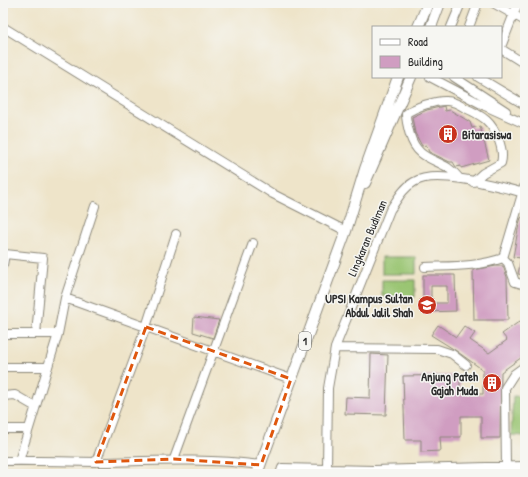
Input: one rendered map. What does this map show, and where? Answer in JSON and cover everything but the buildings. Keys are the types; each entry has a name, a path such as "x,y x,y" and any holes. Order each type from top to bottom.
{"main road":[{"path":"418,26 428,3"},
{"path":"431,26 440,3"},
{"name":"1","path":"259,469 346,231 352,208 398,78"},
{"name":"1","path":"352,208 370,173 411,78"}],"street":[{"path":"451,26 461,3"},
{"path":"469,26 478,3"},
{"path":"493,3 525,21"},
{"path":"502,45 518,3"},
{"path":"3,27 273,194 346,231"},
{"path":"502,49 525,64"},
{"path":"432,78 525,124"},
{"path":"456,78 525,124"},
{"path":"488,80 525,105"},
{"path":"460,179 453,169 417,152 408,128 406,114 420,106 447,100 475,112 488,122 494,130 501,149 502,159 501,163 483,173 473,182"},
{"path":"475,112 480,103"},
{"name":"Lingkaran Budiman","path":"326,469 328,388 334,348 390,210 401,193 414,181 434,176 460,179 523,193"},
{"path":"425,267 454,266 495,261 502,258 525,184"},
{"path":"19,461 34,406 58,334 65,298 95,206"},
{"path":"96,462 146,327 176,234"},
{"path":"174,459 253,243"},
{"path":"3,265 5,254 43,258 36,334"},
{"path":"502,258 508,263 515,282 525,285"},
{"path":"65,298 291,380"},
{"path":"3,334 58,334"},
{"path":"334,348 437,349 452,354 466,365"},
{"path":"506,467 505,388 514,374 525,366"},
{"path":"3,367 48,367"},
{"path":"3,396 15,395 34,406"},
{"path":"3,429 27,429"},
{"path":"3,461 96,462 174,459 229,461 259,469"},
{"path":"339,472 525,466"},
{"path":"281,471 326,469 339,472 525,472"}],"highlighted area":[{"path":"146,327 291,379 261,465 174,459 96,462"}],"green space":[{"path":"382,257 416,257 416,274 382,274"},
{"path":"382,280 415,280 415,297 382,296"},
{"path":"513,396 525,397 525,436 511,435"}],"place":[{"name":"Bitarasiswa","path":"448,134"},
{"name":"UPSI Kampus Sultan Abdul Jalil Shah","path":"427,305"},
{"name":"Anjung Pateh Gajah Muda","path":"492,383"}]}
